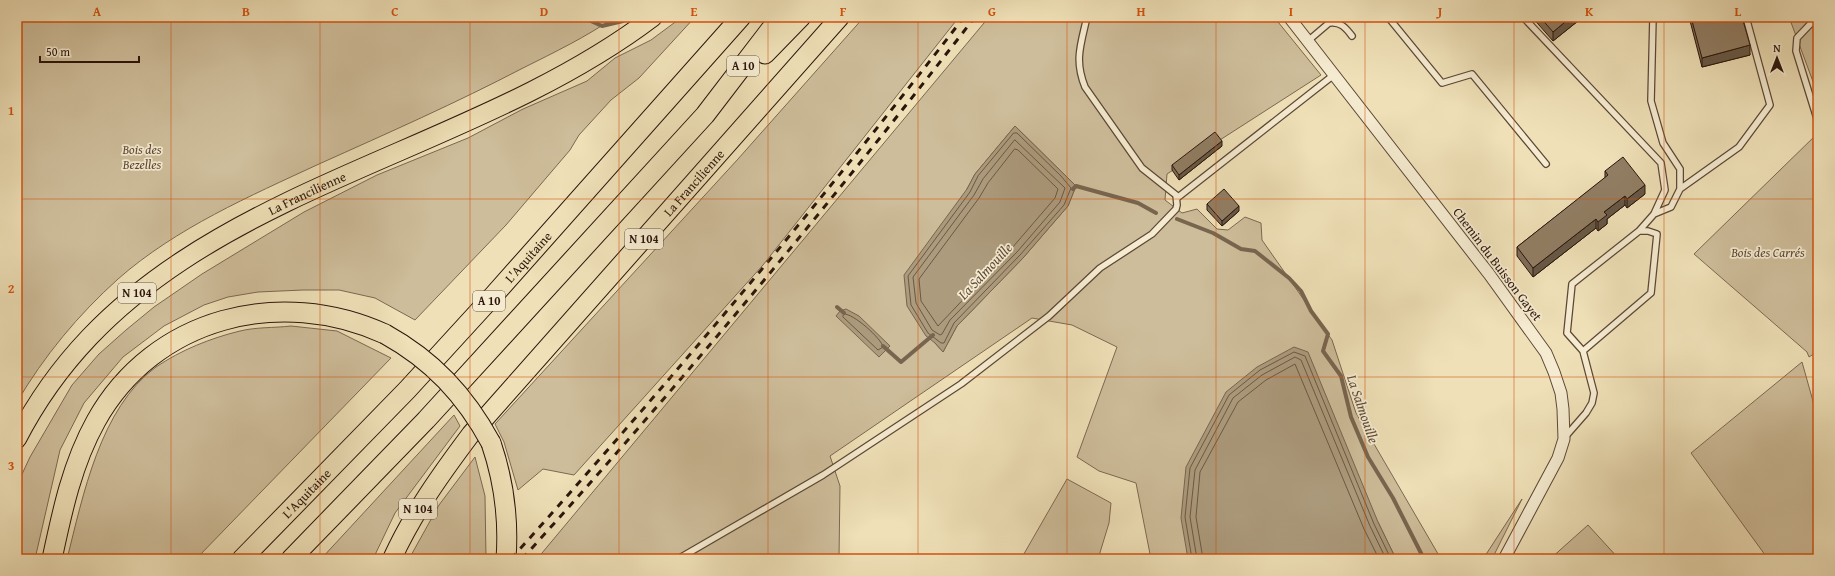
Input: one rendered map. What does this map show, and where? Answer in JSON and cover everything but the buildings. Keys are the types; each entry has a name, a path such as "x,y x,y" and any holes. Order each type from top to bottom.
{"highway":[{"name":"La Francilienne","path":"17,439 46,391 79,348 97,329 153,280 180,261 224,234 273,208 554,79 600,54 653,17"},
{"path":"726,33 737,17"},
{"name":"L'Aquitaine","path":"242,559 407,390 483,308 741,17"},
{"name":"A 10","path":"291,559 426,420 705,115 780,17"},
{"path":"705,115 801,17"},
{"name":"La Francilienne","path":"392,559 405,532 428,492 472,434 840,17"},
{"path":"52,559 74,469 96,421 126,380 157,352 210,324 238,316 267,312 299,311 330,315 361,324 385,334 410,348 446,379 468,406 490,443 505,494 507,527 506,559"}],"street":[{"name":"Chemin du Buisson Gayet","path":"1289,17 1309,40 1489,274 1546,353 1561,393 1564,439 1558,458 1504,559"}],"lane":[{"path":"678,559 823,475 961,384 1050,316 1100,268 1152,234 1176,209 1177,198 1173,191 1142,168 1085,87 1080,75 1078,54 1087,17"},
{"path":"1388,17 1442,83 1472,74 1546,164"},
{"path":"1523,17 1661,163 1665,190 1654,214 1639,231 1572,284 1567,333 1583,350 1594,393 1592,403 1586,413 1564,439"},
{"path":"1653,17 1651,102 1663,143 1680,169 1680,189 1671,207 1654,214"},
{"path":"1680,189 1740,147 1770,105 1746,17"},
{"path":"1817,17 1797,38 1796,51 1818,122"},
{"path":"1309,40 1329,24 1333,23 1345,27 1352,36"},
{"path":"1177,198 1335,74"},
{"path":"1583,350 1651,293 1657,234 1648,231 1639,231"}],"green space":[{"name":"Bois des Bezelles","path":"17,17 615,17 570,44 498,81 422,118 240,201 214,214 164,244 118,279 89,307 50,352 17,402"},
{"path":"682,17 695,17 639,78 611,100 579,135 570,150 506,225 415,320 375,298 339,290 258,292 228,297 204,305 164,326 123,357 84,403 60,450 35,559 17,559 17,485 30,457 72,385 99,354 154,307 202,274 304,212 377,175 468,138 523,109 587,81 615,58 651,40"},
{"path":"864,17 959,17 763,265 574,475 543,469 518,490 504,442 495,424 738,159"},
{"path":"989,17 1274,17 1321,75 1167,174 1165,200 1182,213 1197,209 1217,229 1228,230 1245,217 1261,223 1262,240 1332,340 1356,413 1441,559 1396,559 1378,522 1188,559 1151,559 1136,483 1099,471 1077,457 1117,347 1072,325 1032,318 830,456 840,486 839,559 537,559","holes":["1015,126 1076,186 1068,206 1023,258 957,326 943,352 935,343 967,189 975,174"]},
{"path":"1789,17 1818,17 1818,95"},
{"name":"Bois des Carrés","path":"1818,133 1818,351 1809,357 1807,352 1694,254"},
{"path":"291,326 337,331 391,358 196,559 67,559 87,481 96,455 107,429 121,405 137,384 156,367 186,350 207,341 246,330"},
{"path":"1802,362 1818,419 1818,559 1768,559 1691,453"},
{"path":"454,415 460,426 395,513 373,559 321,559"},
{"path":"475,457 485,496 486,559 409,559 439,505"},
{"path":"1067,479 1111,503 1109,523 1098,559 1021,559"},
{"path":"1522,499 1492,559 1483,559"},
{"path":"1588,525 1619,559 1550,559"}],"water":[{"path":"1015,126 1076,186 1068,206 1023,258 957,326 943,352 926,336 907,306 904,275 967,189 975,174"},
{"path":"846,309 859,316 890,346 879,357 836,316 840,311"},
{"path":"1294,347 1308,352 1378,522 1396,559 1188,559 1181,518 1186,467 1226,392 1257,367"}],"waterway":[{"name":"La Salmouille","path":"582,17 602,26 623,21"},
{"name":"La Salmouille","path":"1073,189 1076,186 1138,203 1156,213"},
{"name":"La Salmouille","path":"1177,219 1213,233 1241,249 1255,251 1289,278 1301,291 1311,311 1328,334 1323,351 1341,376 1351,417 1368,457 1393,498 1424,559"},
{"name":"La Salmouille","path":"837,307 844,313"},
{"name":"La Salmouille","path":"883,346 901,362 933,335"}],"railway":[{"path":"511,559 628,427 799,225 964,17"},
{"path":"522,559 639,427 754,292 866,156 975,17"}]}
